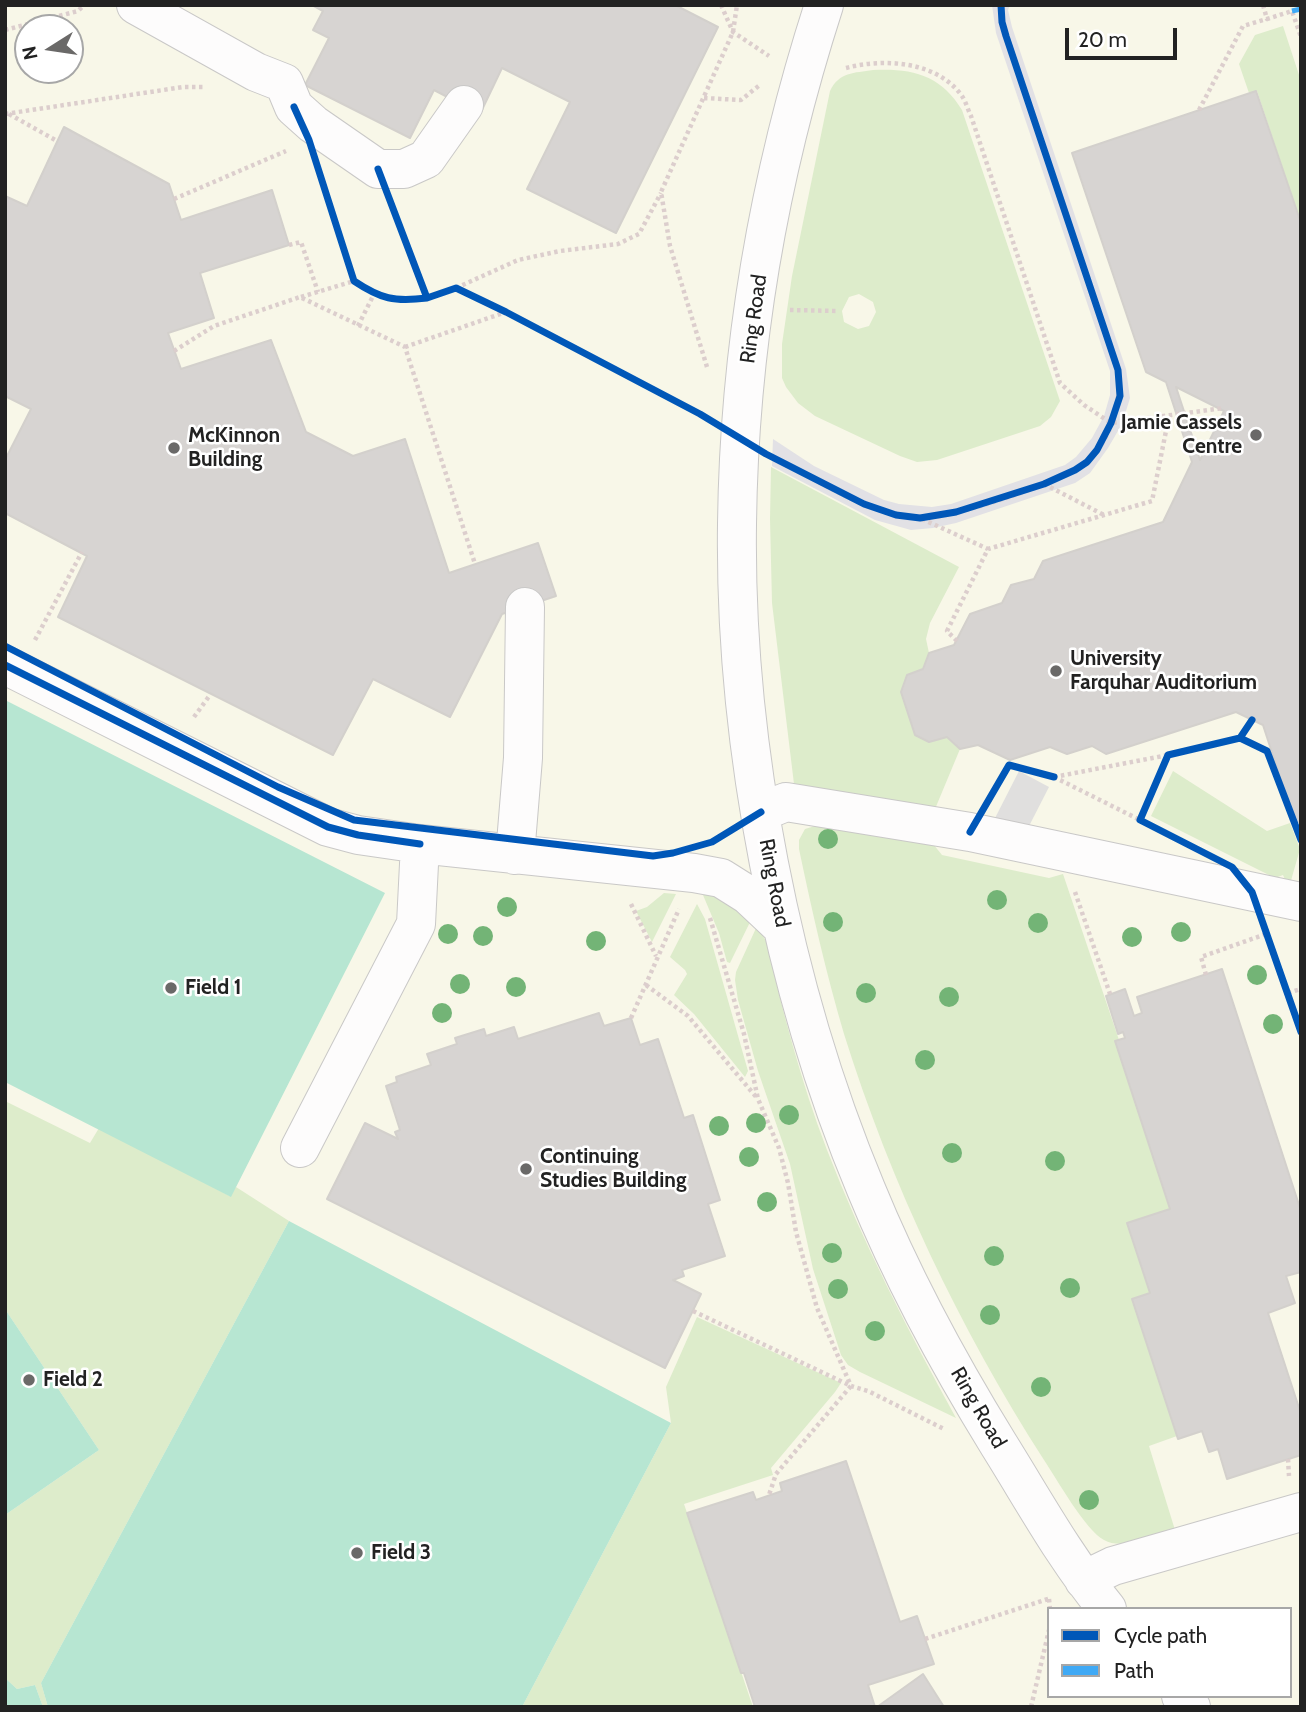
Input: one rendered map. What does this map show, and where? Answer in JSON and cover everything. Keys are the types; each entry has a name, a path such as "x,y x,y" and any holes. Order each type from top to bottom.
{"street":[{"path":"136,5 256,72 284,83 294,107 313,124 378,169 404,169 426,159 464,106"},
{"name":"Ring Road","path":"824,5 789,128 767,225 753,317 742,438 737,524 739,594 744,680 761,812 782,927 819,1058 866,1190 912,1289 971,1399 1095,1595"},
{"path":"515,855 523,758 525,607"},
{"path":"19,655 328,827 358,835 420,844 721,878 748,895 782,927"},
{"path":"761,812 786,802 970,832 1301,902"},
{"path":"300,1148 416,924 420,844"},
{"path":"1095,1595 1113,1566 1301,1512"}],"path":[{"path":"5,30 78,11 83,5"},
{"path":"721,5 733,32 778,62"},
{"path":"378,169 427,298 518,260 560,251 618,244 639,234 661,192 733,32 737,5"},
{"path":"456,288 742,438 766,454 864,504 897,515 920,518 956,512 1044,484 1074,470 1087,462 1097,450 1111,423 1120,396 1118,370 1006,36 1001,5"},
{"path":"1263,5 1267,19"},
{"path":"1199,110 1243,26 1292,11 1301,37"},
{"path":"841,69 888,64 909,65 931,71 962,97 1060,383 1084,405 1111,423 1224,408"},
{"path":"704,98 741,100 768,79"},
{"path":"6,114 183,87 208,86"},
{"path":"6,114 57,141"},
{"path":"174,199 297,146"},
{"path":"661,192 670,246 708,371"},
{"path":"289,245 301,242 318,292"},
{"path":"174,351 214,326 355,281"},
{"path":"358,326 374,294"},
{"path":"300,297 405,348 506,312"},
{"path":"780,310 838,311"},
{"path":"405,348 475,564"},
{"path":"920,518 988,550 1152,501 1169,416"},
{"path":"1044,484 1105,516"},
{"path":"957,640 947,631 988,550"},
{"path":"19,655 82,552"},
{"path":"190,723 210,695"},
{"path":"1240,738 1267,751 1301,840"},
{"path":"1140,820 1054,777 1168,755"},
{"path":"1061,852 1110,994"},
{"path":"631,1018 684,898"},
{"path":"631,904 657,956"},
{"path":"707,910 744,1034 758,1098 779,1148 796,1232 817,1308 851,1386"},
{"path":"1206,975 1201,957 1268,934"},
{"path":"646,985 688,1016 758,1098"},
{"path":"1288,993 1301,989"},
{"path":"693,1311 951,1432"},
{"path":"769,1495 776,1474 851,1386"},
{"path":"925,1639 1049,1599 1095,1595"},
{"path":"1049,1599 1050,1607"},
{"path":"1031,1707 1047,1639"}],"shaded area":[{"path":"5,5 1301,5 1301,1707 5,1707"},
{"path":"992,5 1010,5 1008,10 1012,27 1126,369 1130,398 1122,424 1108,448 1090,473 1075,483 956,523 911,530 875,520 772,466 773,439 814,466 884,500 932,507 951,504 1065,465 1076,457 1092,438 1104,416 1110,395 1110,371 996,33"},
{"path":"1019,771 1049,787 1027,830 992,824"}],"green space":[{"path":"1283,26 1301,81 1301,223 1257,91 1249,93 1239,64 1255,35"},
{"path":"873,70 900,70 924,76 945,89 962,110 1060,401 1051,417 1040,426 937,460 917,462 900,456 815,416 798,403 782,378 782,344 792,276 830,91 843,77","holes":["859,294 873,302 876,312 869,326 858,329 844,322 842,311 849,297"]},
{"path":"771,467 959,567 930,623 926,639 929,653 923,669 907,675 901,692 915,735 929,742 947,737 960,749 935,809 794,784 772,603"},
{"name":"Field 1","path":"5,700 385,893 231,1197 5,1082"},
{"path":"1173,771 1267,831 1290,823 1300,849 1290,884 1287,884 1283,875 1275,878 1151,816"},
{"path":"828,822 929,839 942,855 1049,878 1063,874 1119,1040 1170,1209 1127,1223 1150,1293 1132,1299 1177,1436 1149,1446 1175,1530 1120,1544 1104,1540 1089,1526 1013,1410 930,1253 883,1145 863,1090 844,1034 820,942 799,840 805,829"},
{"path":"707,890 752,918 730,963 727,962 719,933 702,893"},
{"path":"664,893 676,894 652,942 636,911 647,907"},
{"path":"697,904 705,919 748,1071 745,1077 694,1014 674,995 687,974 670,957"},
{"path":"757,926 766,941 801,1073 841,1185 887,1286 956,1418 860,1372 848,1365 841,1355 813,1269 790,1164 758,1071 738,1000 736,972"},
{"path":"5,1101 90,1143 99,1128 230,1196 236,1187 289,1221 41,1683 48,1707 43,1707 35,1685 17,1689 5,1678 5,1515 99,1450 5,1309"},
{"name":"Field 3","path":"289,1221 671,1423 522,1707 48,1707 41,1683"},
{"name":"Field 2","path":"5,1309 99,1450 5,1515"},
{"path":"697,1317 841,1383 771,1468 773,1475 684,1504 753,1707 522,1707 671,1423 666,1387"},
{"path":"5,1678 17,1689 35,1685 43,1707 5,1707"}],"building":[{"path":"312,5 675,5 718,27 616,233 527,189 570,102 502,68 480,114 434,90 410,138 305,85 329,38 313,30 323,11"},
{"name":"Jamie Cassels Centre","path":"1256,91 1301,223 1301,821 1295,823 1263,725 1236,712 1106,754 1092,746 1067,754 1050,747 1010,760 978,745 960,749 947,737 929,742 915,735 901,692 907,675 923,669 929,653 954,645 970,614 1002,603 1011,585 1034,579 1043,561 1163,522 1192,462 1166,382 1146,372 1072,153","holes":["1176,387 1224,411 1200,460"]},
{"name":"McKinnon Building","path":"64,127 169,184 181,220 272,190 289,245 200,273 214,318 168,333 181,369 271,340 306,432 353,456 405,439 449,573 538,543 556,596 502,614 450,717 373,679 333,755 58,617 87,556 5,513 5,460 31,409 5,396 5,196 27,206"},
{"path":"1222,969 1301,1211 1301,1272 1286,1276 1295,1303 1268,1313 1301,1414 1301,1455 1227,1479 1218,1449 1209,1452 1202,1431 1178,1439 1132,1299 1150,1293 1127,1223 1170,1209 1115,1041 1125,1038 1123,1032 1118,1034 1106,996 1125,989 1134,1016 1142,1013 1137,997"},
{"name":"Continuing Studies Building","path":"599,1013 604,1026 631,1018 640,1045 658,1039 684,1118 693,1115 720,1200 708,1204 725,1256 682,1270 684,1276 673,1280 701,1294 665,1368 327,1199 365,1123 398,1139 395,1132 400,1130 386,1086 397,1082 396,1077 431,1065 427,1054 457,1044 455,1038 484,1029 486,1036 514,1027 518,1039"},
{"path":"846,1461 900,1622 917,1616 934,1664 868,1685 875,1707 755,1707 687,1513 753,1492 756,1500 782,1491 780,1483"},
{"path":"923,1674 944,1707 877,1707"}],"marked path":[{"path":"1292,11 1301,9"}],"cycle path":[{"path":"378,169 427,298 456,288 700,414 766,454 864,504 896,515 920,518 956,512 1044,484 1087,462 1097,450 1111,423 1120,396 1118,370 1006,36 1001,5"},
{"path":"294,107 309,140 354,281 388,298 427,298"},
{"path":"5,646 278,787 354,820 653,856 712,842 761,812"},
{"path":"5,665 328,827 358,835 420,844"},
{"path":"1252,720 1240,738 1168,755 1140,820 1232,867 1252,892 1301,1032"},
{"path":"1240,738 1267,751 1301,840"},
{"path":"970,832 1009,765 1054,777"}],"place":[{"name":"Jamie Cassels Centre","path":"1256,435"},
{"name":"McKinnon Building","path":"174,448"},
{"name":"University Farquhar Auditorium","path":"1056,671"},
{"name":"Field 1","path":"171,988"},
{"name":"Continuing Studies Building","path":"526,1169"},
{"name":"Field 2","path":"29,1380"},
{"name":"Field 3","path":"357,1553"}]}
